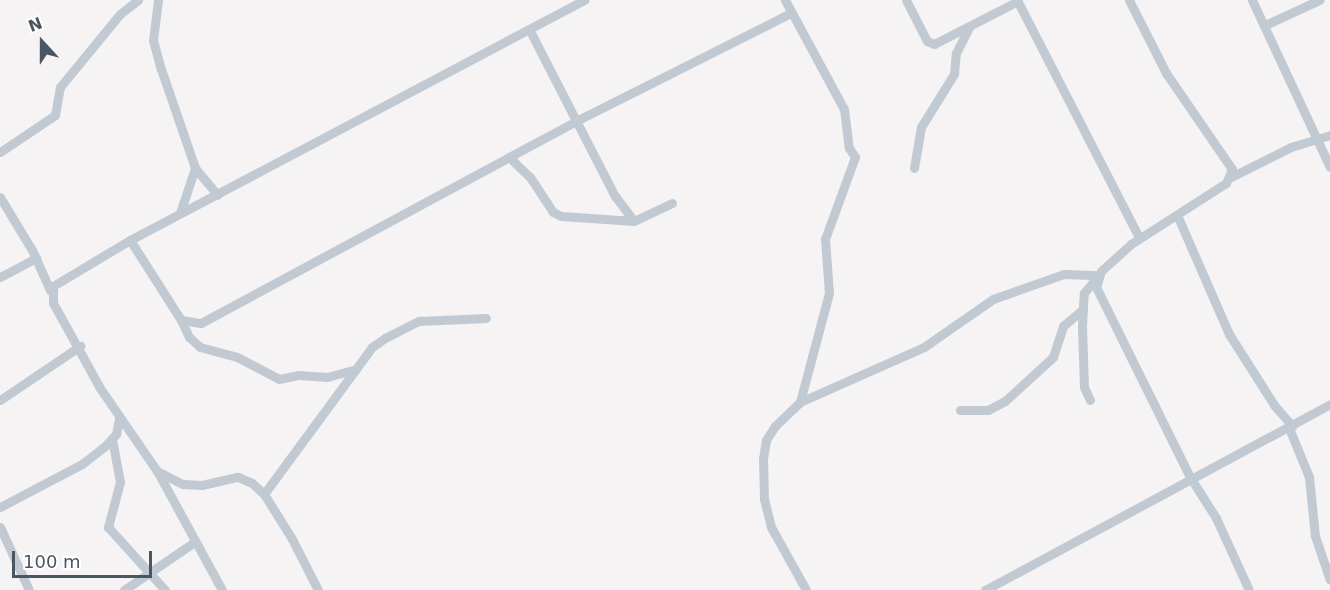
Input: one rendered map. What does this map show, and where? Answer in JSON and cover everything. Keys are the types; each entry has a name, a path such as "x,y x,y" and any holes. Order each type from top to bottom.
{"street":[{"path":"0,152 55,115 60,87 120,14 138,0"},
{"path":"158,0 153,40 195,168 218,195"},
{"path":"50,290 130,240 584,0"},
{"path":"784,0 843,110 849,148 855,157 825,239 829,293 800,402"},
{"path":"906,0 927,40 934,44 1018,0 1139,237"},
{"path":"1252,0 1330,167"},
{"path":"1265,25 1319,0"},
{"path":"1131,1 1172,82 1229,161 1231,177"},
{"path":"181,320 201,323 578,120 791,13"},
{"path":"914,168 921,127 954,74 956,53 969,27"},
{"path":"529,29 578,120 615,196 634,221"},
{"path":"1090,400 1084,387 1083,309 1084,293 1097,276 1139,237 1231,177 1316,138 1330,135"},
{"path":"509,158 530,177 553,212 634,221 672,203"},
{"path":"180,213 195,168"},
{"path":"0,197 36,258 53,303 119,415 158,471 193,543 222,590"},
{"path":"1177,214 1229,334 1274,405 1291,427 1309,477 1315,537 1330,580"},
{"path":"130,240 181,320 189,337 200,346 237,357 279,379 335,376 358,367"},
{"path":"0,277 36,258"},
{"path":"806,590 771,527 764,499 766,440 800,402 924,347 993,299 1064,274 1097,276"},
{"path":"1097,276 1097,293 1190,477 1216,518 1249,590"},
{"path":"960,410 988,410 1005,401 1053,357 1063,326 1083,309"},
{"path":"264,494 372,347 402,327 419,321 486,318"},
{"path":"0,400 80,346"},
{"path":"985,590 1190,477 1291,427 1330,404"},
{"path":"0,507 82,464 112,439 120,425 119,415"},
{"path":"112,439 120,482 108,527 146,572 165,590"},
{"path":"158,471 183,484 202,485 238,477 264,494 318,590"},
{"path":"0,527 29,590"},
{"path":"124,590 146,572 193,543"}]}
